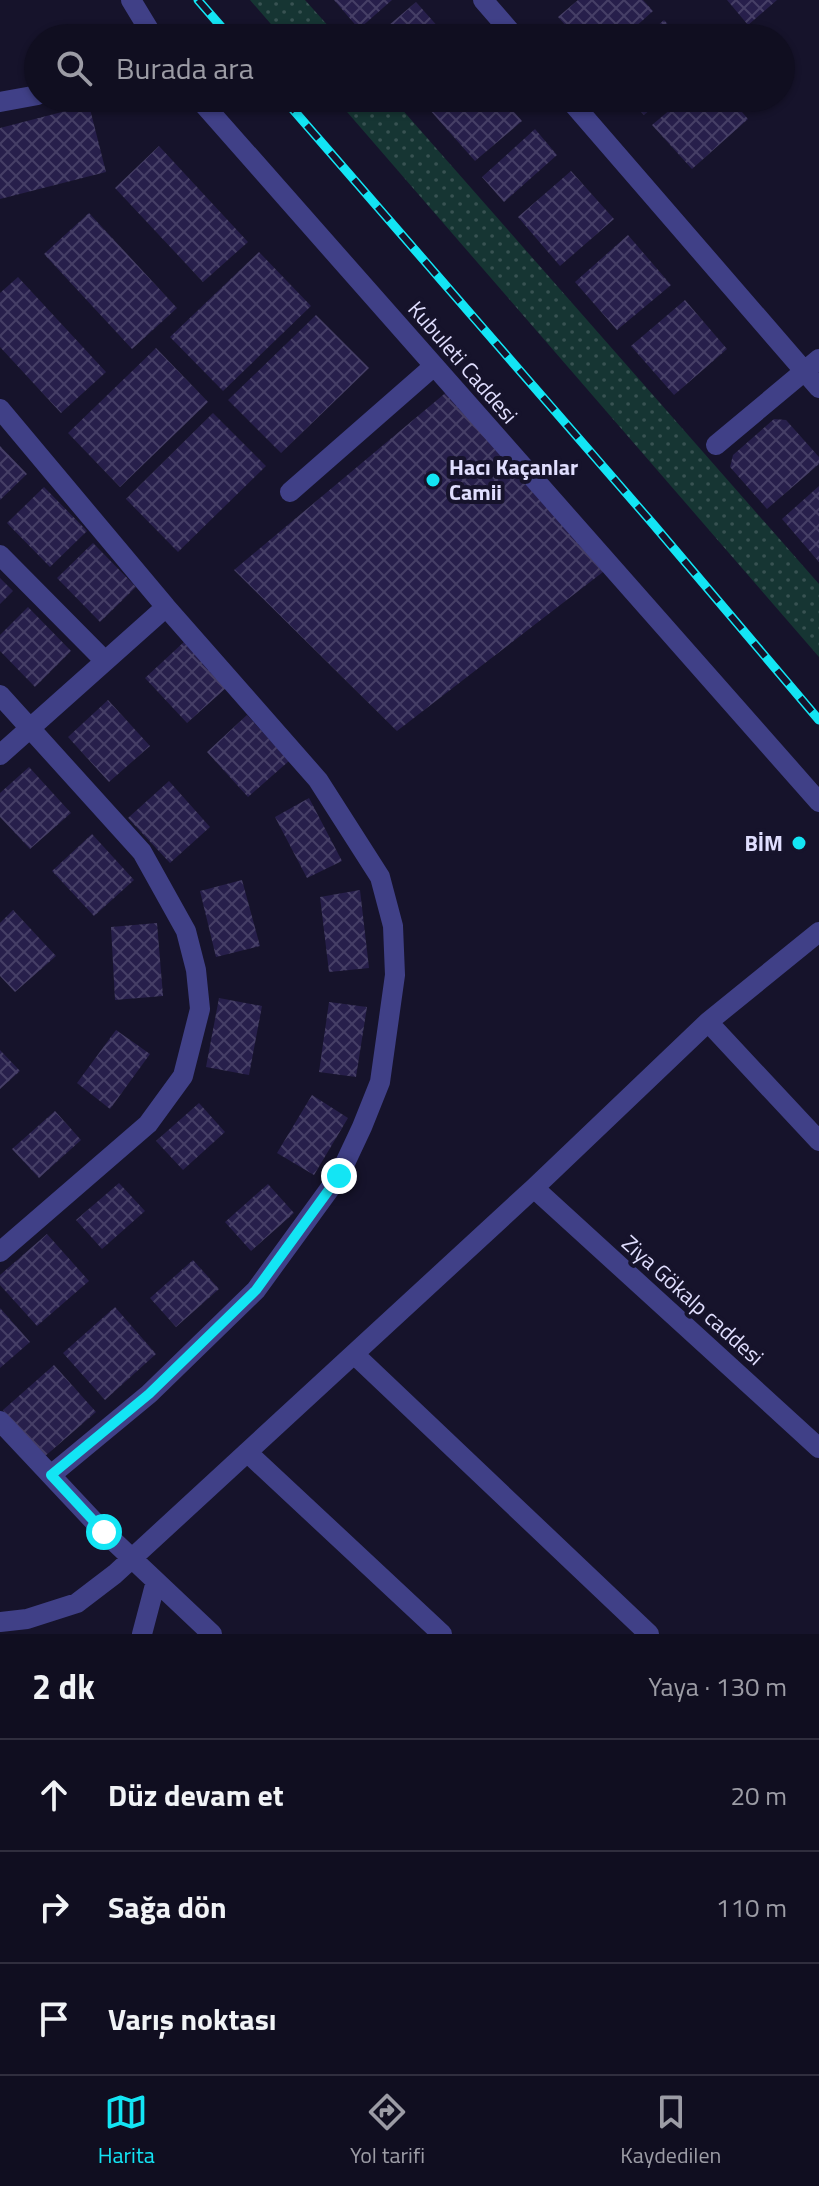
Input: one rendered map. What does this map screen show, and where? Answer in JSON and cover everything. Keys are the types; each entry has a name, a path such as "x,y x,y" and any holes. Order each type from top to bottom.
{"street":[{"path":"131,0 146,24"},
{"path":"483,0 504,24"},
{"path":"0,102 24,98"},
{"name":"Kubuleti Caddesi","path":"210,112 819,802"},
{"path":"581,112 811,365 819,388"},
{"path":"716,445 811,365"},
{"path":"290,492 434,366"},
{"path":"0,409 166,607 318,780 380,877 393,926 395,975 380,1082 339,1176 256,1290 149,1394 51,1475"},
{"path":"0,555 105,661"},
{"path":"0,755 166,607"},
{"path":"0,695 142,852 186,931 196,970 200,1009 183,1076 148,1124 0,1252"},
{"path":"0,1622 27,1619 77,1603 115,1574 534,1188 708,1022 819,932"},
{"path":"708,1022 819,1141"},
{"name":"Ziya Gökalp caddesi","path":"534,1188 819,1448"},
{"path":"354,1354 649,1634"},
{"path":"0,1421 132,1559 212,1634"},
{"path":"248,1453 442,1634"},
{"path":"142,1634 156,1581"}],"green space":[{"path":"250,0 305,0 326,24 271,24"},
{"path":"347,112 404,112 819,584 819,657"}],"building":[{"path":"334,0 392,0 365,24 355,24"},
{"path":"578,0 643,0 653,11 639,24 564,24 558,17"},
{"path":"727,0 777,0 749,24"},
{"path":"416,2 436,24 390,24"},
{"path":"62,112 91,112 106,172 0,199 0,128"},
{"path":"432,112 514,112 522,121 475,161"},
{"path":"667,112 742,112 748,119 692,169 652,125"},
{"path":"535,129 557,155 504,202 482,177"},
{"path":"159,146 248,242 203,282 115,188"},
{"path":"571,171 614,219 560,266 518,217"},
{"path":"89,213 177,308 132,349 44,254"},
{"path":"628,235 671,285 617,330 575,282"},
{"path":"259,252 311,306 223,391 170,337"},
{"path":"18,277 106,372 61,413 0,347 0,293"},
{"path":"685,300 727,349 674,395 631,346"},
{"path":"316,315 369,368 281,453 228,400"},
{"path":"156,348 208,402 120,487 68,433"},
{"name":"Hacı Kaçanlar Camii","path":"449,390 603,572 397,731 234,570"},
{"path":"213,413 266,466 178,552 126,499"},
{"path":"774,419 786,420 819,457 819,464 767,509 730,467 733,455"},
{"path":"0,446 27,474 0,500"},
{"path":"819,486 819,562 782,519"},
{"path":"44,487 87,531 50,567 7,523"},
{"path":"93,543 136,587 100,622 57,578"},
{"path":"0,578 13,591 0,604"},
{"path":"28,607 71,651 35,687 0,651 0,635"},
{"path":"185,641 227,687 187,723 145,678"},
{"path":"108,700 150,746 109,782 68,737"},
{"path":"247,715 289,761 248,797 207,752"},
{"path":"29,767 71,813 30,849 0,817 0,793"},
{"path":"169,781 210,827 170,863 128,818"},
{"path":"309,798 342,861 307,878 275,817"},
{"path":"92,834 134,880 94,916 52,871"},
{"path":"242,880 260,946 216,957 200,891"},
{"path":"360,890 369,968 329,972 320,897"},
{"path":"13,910 56,956 15,992 0,976 0,923"},
{"path":"157,923 163,996 115,1000 111,927"},
{"path":"219,998 262,1006 249,1075 206,1067"},
{"path":"329,1002 367,1007 356,1077 319,1072"},
{"path":"116,1030 150,1054 110,1109 77,1083"},
{"path":"0,1050 20,1071 0,1089"},
{"path":"312,1095 348,1118 314,1175 277,1153"},
{"path":"199,1103 225,1132 183,1170 156,1141"},
{"path":"55,1111 81,1140 39,1178 12,1149"},
{"path":"119,1183 145,1211 102,1249 76,1220"},
{"path":"268,1184 294,1213 251,1251 225,1222"},
{"path":"47,1234 89,1281 37,1326 0,1285 0,1275"},
{"path":"193,1260 219,1289 176,1327 150,1298"},
{"path":"115,1307 156,1354 105,1400 63,1353"},
{"path":"0,1308 30,1342 0,1368"},
{"path":"54,1365 96,1412 44,1457 3,1410"}],"railway":[{"path":"198,0 219,24"},
{"path":"295,112 819,720"}],"place":[{"name":"Hacı Kaçanlar Camii","path":"433,480"},
{"name":"BİM","path":"799,843"}],"route":[{"path":"104,1532 51,1475 149,1394 256,1290 339,1176"}]}
